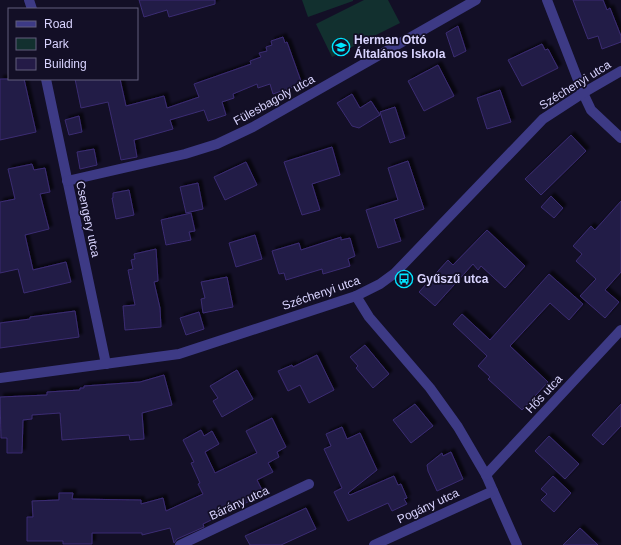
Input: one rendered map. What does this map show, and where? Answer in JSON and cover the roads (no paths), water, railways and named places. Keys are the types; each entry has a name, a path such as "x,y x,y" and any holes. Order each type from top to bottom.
{"street":[{"name":"Fülesbagoly utca","path":"67,181 185,154 217,144 253,127 476,0"},
{"path":"547,0 583,93 592,110 621,138"},
{"name":"Széchenyi utca","path":"0,378 179,354 356,296 380,284 396,273 543,119 621,71"},
{"name":"Csengery utca","path":"46,80 106,364"},
{"path":"356,296 369,317 430,388 458,427 486,476 517,545"},
{"name":"Hős utca","path":"486,476 621,330"},
{"name":"Bárány utca","path":"180,545 309,484"},
{"name":"Pogány utca","path":"374,545 492,491"}],"place":[{"name":"Herman Ottó Általános Iskola","path":"341,47"},
{"name":"Gyűszű utca","path":"404,279"}]}
